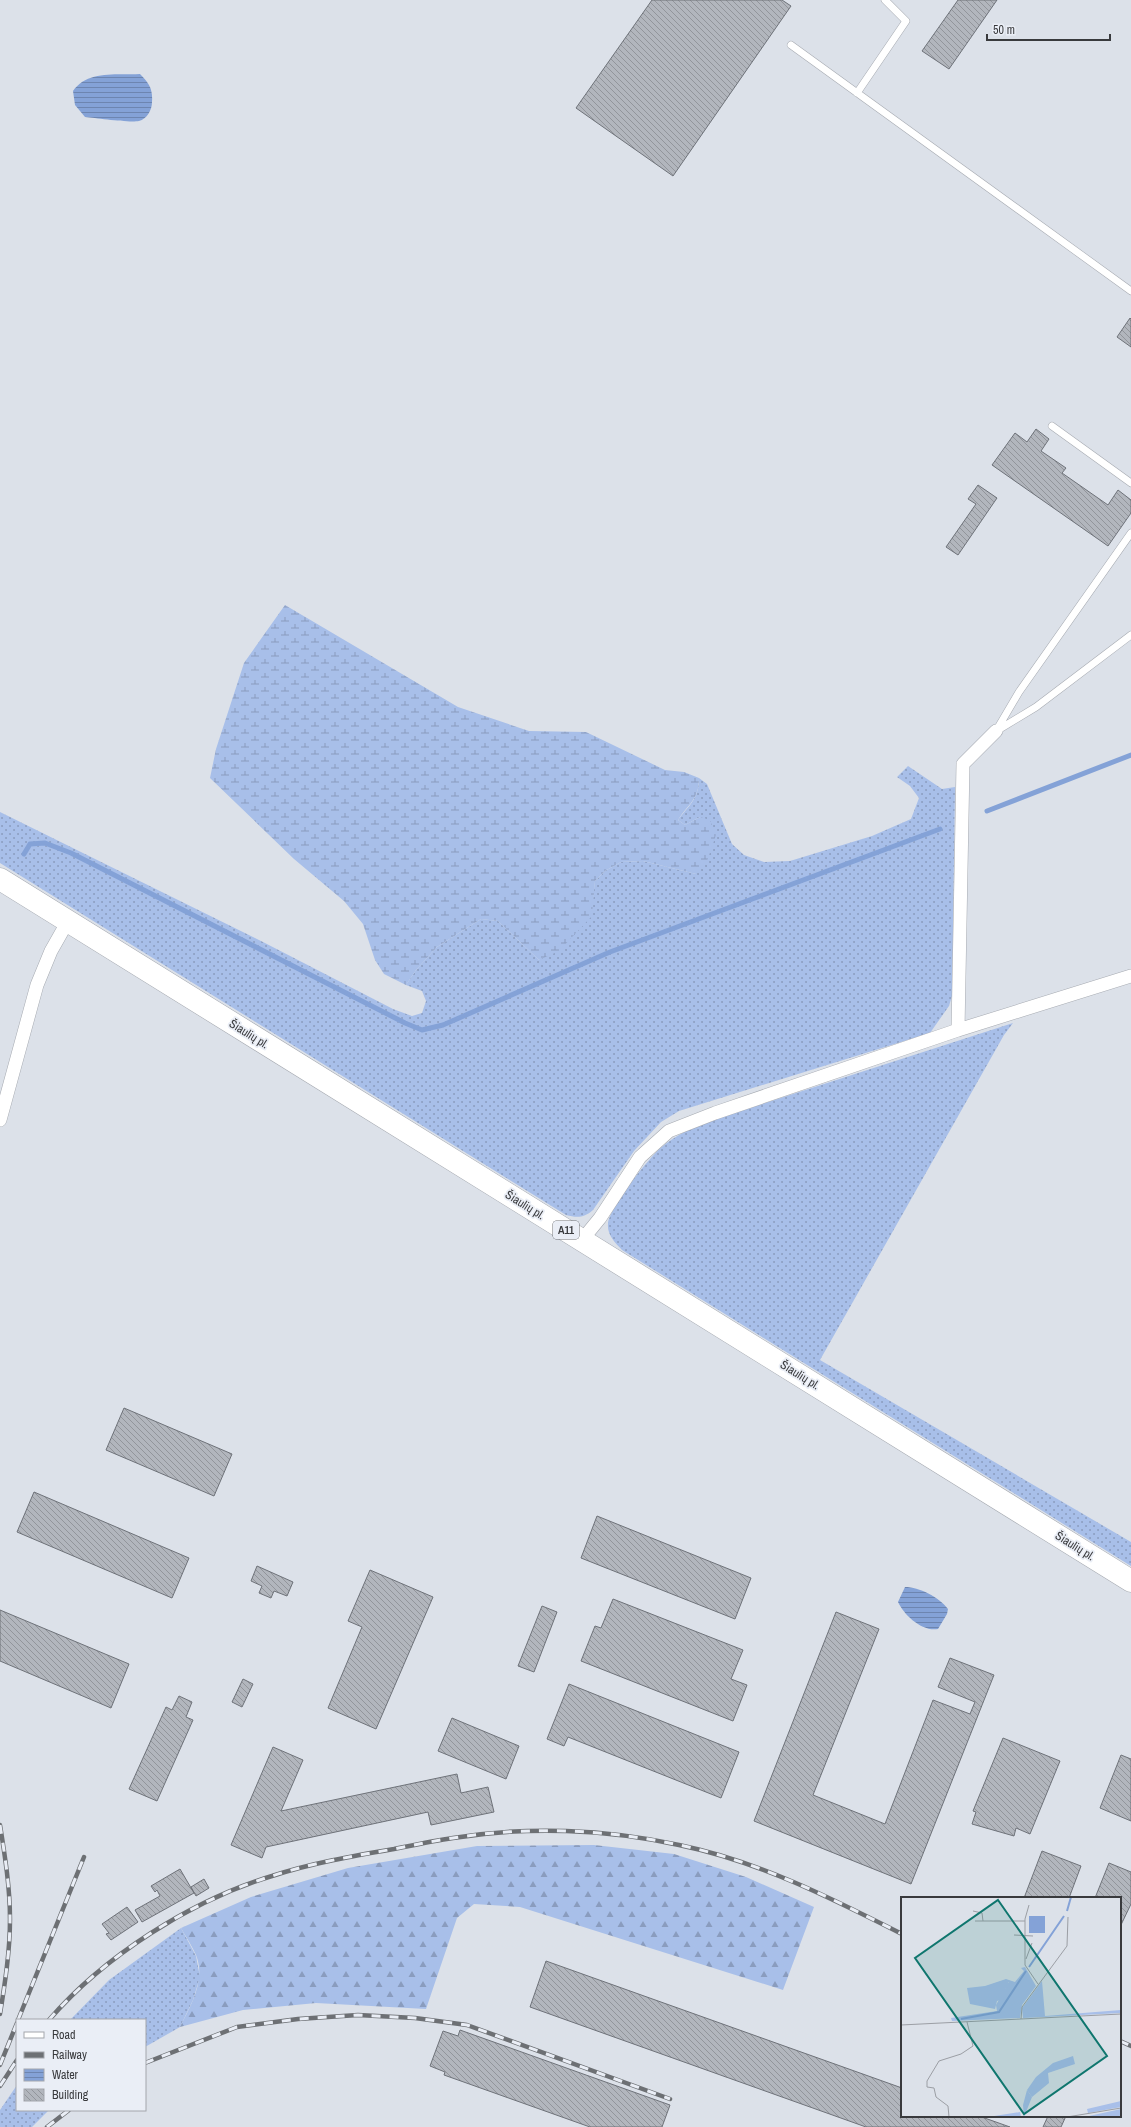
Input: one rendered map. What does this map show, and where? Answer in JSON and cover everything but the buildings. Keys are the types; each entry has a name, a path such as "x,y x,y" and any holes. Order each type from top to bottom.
{"highway":[{"name":"Šiaulių pl.","path":"0,879 1131,1581"}],"street":[{"path":"958,1030 963,764 996,731"},
{"path":"0,1120 37,984 50,951 68,921"},
{"path":"582,1240 600,1218 640,1157 669,1131 715,1113 958,1030 1131,976"}],"lane":[{"path":"857,93 906,21 885,0"},
{"path":"791,45 1131,291"},
{"path":"1052,426 1131,483"},
{"path":"996,731 1019,692 1131,533"},
{"path":"996,731 1036,707 1131,635"}],"green space":[{"path":"285,605 458,707 529,731 586,732 665,770 684,772 699,778 699,785 695,797 678,820 685,825 700,817 710,820 716,835 706,864 696,874 643,861 621,862 605,871 595,881 592,916 559,951 539,960 498,921 481,919 437,947 416,970 406,985 384,974 375,960 363,924 344,901 294,859 210,778 216,749 244,663"},
{"path":"908,766 942,789 955,787 952,996 949,1006 930,1033 679,1111 661,1122 634,1151 593,1210 587,1215 580,1217 566,1215 0,863 0,812 263,942 393,1009 412,1016 422,1013 426,1001 422,991 406,985 416,970 437,947 481,919 498,921 539,960 591,916 595,881 605,871 621,862 643,861 696,874 700,817 685,825 678,820 695,797 699,785 699,778 707,784 732,844 744,855 764,862 790,861 872,836 911,819 919,798 910,786 897,777"},
{"path":"1013,1023 1004,1035 820,1360 1131,1542 1131,1566 622,1250 614,1242 608,1228 610,1216 615,1206 640,1171 663,1146 687,1131 703,1123"},
{"path":"594,1845 674,1854 746,1877 814,1907 783,1990 520,1907 474,1904 457,1918 426,2009 316,2003 243,2010 180,2027 193,2001 199,1974 199,1964 196,1955 181,1928 251,1897 348,1868 477,1846"},
{"path":"181,1928 196,1956 200,1977 193,2000 180,2027 146,2046 146,2019 71,2019 109,1980"},
{"path":"16,2086 16,2111 48,2111 32,2127 0,2127 0,2110"}],"water":[{"path":"112,74 140,74 150,86 152,93 152,105 150,111 142,120 128,121 85,117 75,105 73,91 79,84 86,80"},
{"path":"905,1587 922,1591 934,1597 948,1609 947,1614 938,1629 926,1628 914,1622 901,1607 898,1602"}],"waterway":[{"path":"987,811 1131,755"},
{"path":"24,854 30,844 45,843 71,853 405,1023 422,1030 443,1025 610,952 940,829"}],"railway":[{"path":"0,1825 10,1907 8,1955 0,2014"},
{"path":"50,2019 71,1996 96,1974 151,1933 181,1915 242,1886 287,1871 333,1860 438,1840 481,1834 566,1831 623,1835 679,1845 737,1861 794,1882 901,1934"},
{"path":"18,2019 84,1857"},
{"path":"146,2063 237,2027 298,2019 358,2015 415,2018 467,2025 670,2099"},
{"path":"0,2065 16,2025"},
{"path":"1121,2041 1131,2046"},
{"path":"0,2086 16,2062"},
{"path":"47,2127 68,2111"}]}
